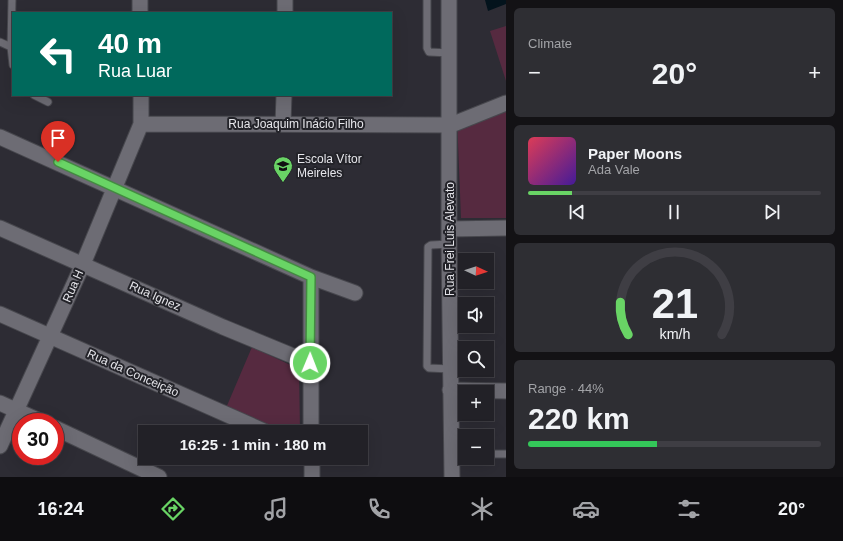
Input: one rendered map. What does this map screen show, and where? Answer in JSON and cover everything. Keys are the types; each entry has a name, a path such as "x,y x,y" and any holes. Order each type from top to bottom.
{"street":[{"path":"140,0 140,12"},
{"path":"285,0 285,12"},
{"name":"Rua Frei Luis Alevato","path":"450,0 449,244 452,477"},
{"path":"141,96 141,124"},
{"path":"283,124 284,96"},
{"path":"450,125 506,103"},
{"name":"Rua Joaquim Inácio Filho","path":"141,124 450,125"},
{"name":"Rua H","path":"0,446 83,264 141,124"},
{"path":"0,137 311,277 355,293"},
{"name":"Rua Ignez","path":"0,228 223,327 310,363"},
{"path":"449,228 506,228"},
{"path":"311,277 311,425"},
{"name":"Rua da Conceição","path":"0,314 250,425"},
{"path":"450,390 506,391"},
{"path":"0,403 23,413"},
{"path":"64,432 159,477"},
{"path":"312,465 312,477"}],"lane":[{"path":"12,0 12,56"},
{"path":"426,0 427,48 429,52 450,53"},
{"path":"0,42 11,47"},
{"path":"36,96 48,102"},
{"path":"449,244 431,245 428,247 427,366 429,368 450,369"},
{"path":"494,454 506,454"}],"shaded area":[{"path":"506,26 506,81 490,31"},
{"path":"506,100 506,218 461,218 457,118"},
{"path":"252,347 299,369 300,425 265,425 226,408"}],"water":[{"path":"485,0 506,0 506,4 488,11"}],"place":[{"name":"Escola Vítor Meireles","path":"283,183"}],"route":[{"path":"58,162 311,277 310,363"}]}
